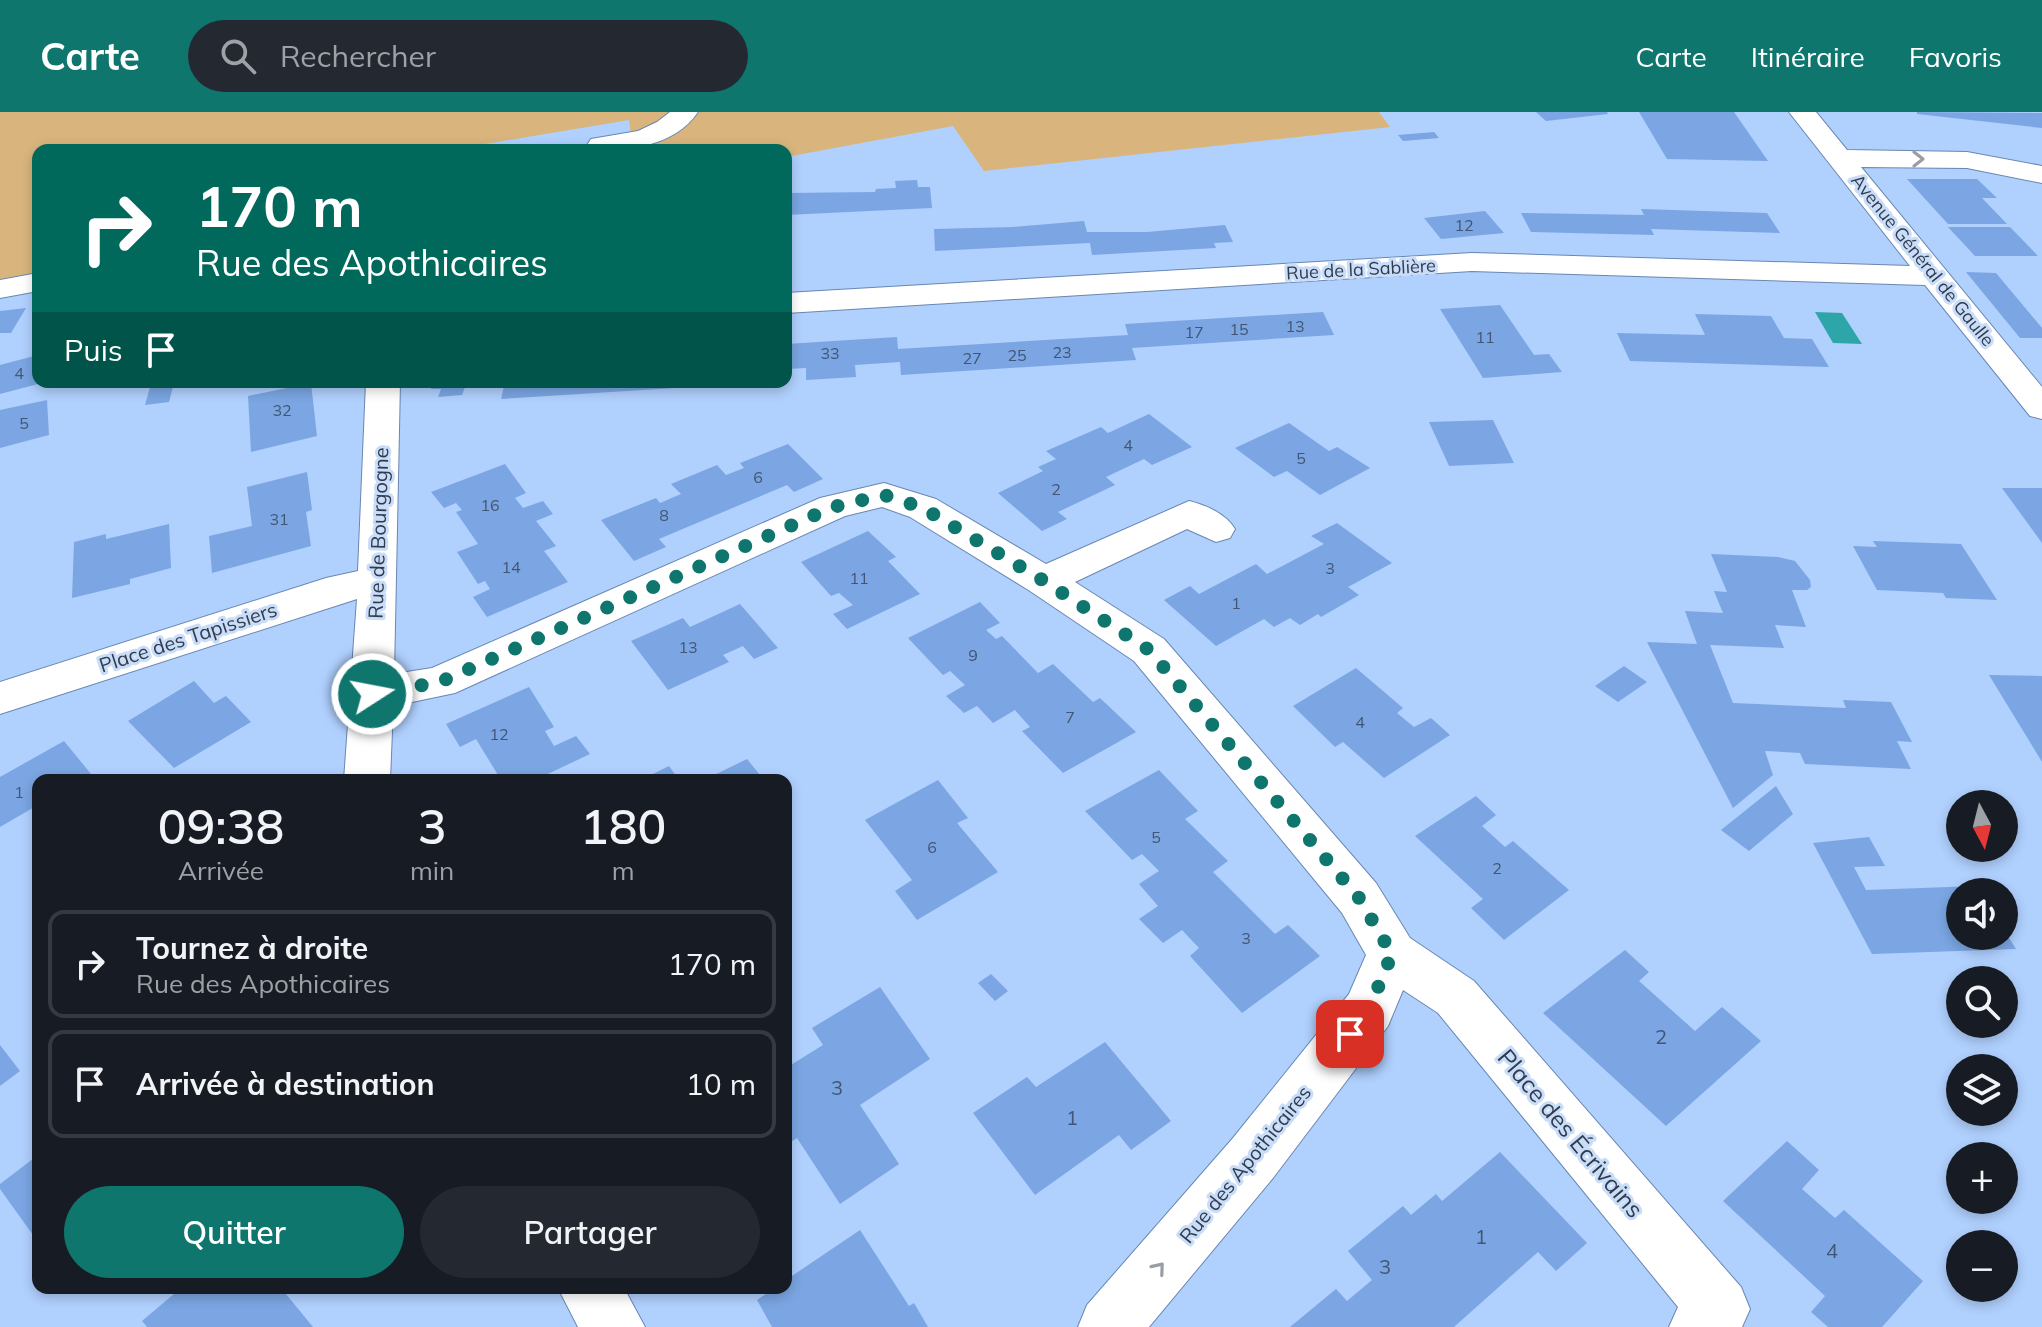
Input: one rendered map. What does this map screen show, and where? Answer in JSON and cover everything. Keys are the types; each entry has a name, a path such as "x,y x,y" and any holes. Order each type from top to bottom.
{"street":[{"path":"607,144 670,129 685,112"},
{"name":"Avenue Général de Gaulle","path":"1802,112 2042,409"},
{"path":"1840,158 1973,159 2007,163 2042,175"},
{"name":"Rue de la Sablière","path":"792,303 1472,262 1936,276"},
{"path":"0,289 32,283"},
{"name":"Rue de Bourgogne","path":"367,774 378,582 383,388"},
{"path":"372,694 440,682 833,507 884,495 923,508 1044,581 1149,650 1359,898 1392,954"},
{"path":"1044,581 1189,513 1216,529"},
{"name":"Place des Tapissiers","path":"0,698 340,588 378,582"},
{"name":"Rue des Apothicaires","path":"1109,1327 1253,1158 1369,1009 1392,954"},
{"name":"Place des Écrivains","path":"1392,954 1456,997 1719,1309 1700,1327"},
{"path":"592,1294 614,1327"}],"shaded area":[{"path":"0,112 1379,112 1390,127 984,171 953,126 792,156 792,144 632,144 629,120 485,144 32,144 32,274 0,279"},
{"path":"1815,312 1842,313 1862,344 1833,343"}],"building":[{"path":"1536,112 1607,112 1608,114 1546,121"},
{"path":"1639,112 1734,112 1768,161 1667,159"},
{"path":"2042,113 2042,128 1917,114"},
{"path":"1434,132 1439,138 1403,141 1398,135"},
{"path":"1907,179 1977,179 1997,198 1982,198 2007,224 1948,224"},
{"path":"917,180 918,187 930,187 932,208 792,215 792,193 875,192 876,189 896,188 895,181"},
{"path":"1641,209 1767,213 1780,233 1651,229 1654,235 1531,232 1521,213 1644,215"},
{"path":"1485,211 1504,233 1441,239 1424,218"},
{"path":"1084,221 1087,232 1147,232 1225,225 1233,242 1214,243 1216,248 1092,255 1090,243 935,251 934,229"},
{"path":"1948,227 2010,227 2038,256 1975,256"},
{"path":"1966,272 1996,273 2042,328 2042,338 2020,338"},
{"path":"1500,305 1534,355 1549,354 1562,372 1483,378 1440,309"},
{"path":"26,308 11,333 0,333 0,311"},
{"path":"1323,312 1334,335 1132,348 1136,360 901,375 900,362 855,365 856,377 806,380 806,368 792,369 792,344 897,337 898,349 1128,335 1125,324"},
{"path":"1695,314 1771,316 1784,338 1812,339 1829,367 1630,361 1617,333 1705,335"},
{"path":"32,357 32,386 0,394 0,365"},
{"path":"150,388 173,388 169,402 145,405"},
{"path":"287,388 312,388 317,436 251,452 248,396"},
{"path":"465,388 462,395 438,397 441,389 431,389"},
{"path":"504,388 675,388 501,399"},
{"path":"47,400 49,435 0,448 0,410"},
{"path":"1149,414 1192,447 1152,465 1144,459 1106,477 1115,485 1058,512 1067,519 1042,531 998,493 1043,471 1038,467 1056,459 1046,451 1101,427 1108,433"},
{"path":"1493,420 1514,463 1449,466 1429,422"},
{"path":"1289,423 1329,451 1337,447 1370,468 1320,495 1287,471 1274,477 1235,448"},
{"path":"788,444 823,479 794,492 787,485 659,539 666,547 634,561 601,520 656,498 660,503 681,494 671,484 717,465 726,475 744,468 740,463"},
{"path":"505,464 526,493 515,498 523,508 543,501 553,514 536,521 556,546 544,551 568,582 487,617 473,597 490,589 485,581 478,584 457,552 478,544 456,512 462,510 456,503 444,508 431,492"},
{"path":"307,472 312,510 306,512 311,546 212,573 209,536 252,526 247,487"},
{"path":"2002,488 2042,488 2042,543"},
{"path":"1337,523 1392,563 1348,587 1359,595 1321,617 1318,614 1300,625 1290,618 1274,627 1264,619 1216,646 1164,600 1190,586 1199,594 1256,564 1267,574 1324,544 1311,536"},
{"path":"169,524 171,568 130,579 130,584 72,598 74,542 106,534 106,539"},
{"path":"868,531 896,557 888,561 920,594 847,629 833,614 853,605 839,593 831,596 801,562"},
{"path":"1873,541 1961,544 1997,600 1946,598 1943,593 1877,590 1853,546 1877,547"},
{"path":"1711,554 1778,557 1795,561 1810,580 1811,587 1807,590 1792,590 1806,627 1775,625 1784,648 1710,645 1733,703 1846,708 1843,700 1891,702 1912,742 1897,741 1911,769 1805,764 1800,753 1765,751 1773,775 1733,808 1647,642 1697,644 1685,611 1723,613 1714,591 1727,592"},
{"path":"980,602 1000,623 986,630 996,639 1002,636 1038,673 1053,664 1093,702 1100,698 1136,732 1063,773 1022,731 1030,727 1015,710 993,723 977,706 964,713 946,696 965,685 950,671 943,675 908,638"},
{"path":"740,604 778,648 754,659 743,646 723,655 729,662 668,690 631,641 683,618 690,627"},
{"path":"1624,666 1647,682 1618,702 1595,686"},
{"path":"1356,668 1403,708 1397,713 1414,727 1431,718 1450,735 1384,778 1343,742 1335,747 1293,706"},
{"path":"1989,675 2042,676 2042,762"},
{"path":"194,681 214,703 226,696 251,722 174,768 128,721"},
{"path":"529,687 554,727 545,731 554,746 576,736 590,754 548,774 497,774 476,739 460,747 446,724"},
{"path":"64,741 91,774 32,774 32,808 0,827 0,777"},
{"path":"747,759 759,774 716,774"},
{"path":"669,766 675,774 653,774"},
{"path":"1159,770 1198,811 1185,819 1228,861 1213,872 1275,934 1288,925 1320,956 1242,1013 1190,956 1199,948 1182,930 1163,943 1139,919 1158,906 1139,884 1159,871 1142,854 1132,860 1085,811"},
{"path":"938,780 968,818 957,823 998,872 917,920 895,891 912,880 865,820"},
{"path":"1776,786 1793,814 1749,851 1721,830"},
{"path":"1476,796 1496,815 1482,826 1505,847 1513,841 1569,890 1504,940 1471,908 1483,899 1415,836"},
{"path":"1869,837 1885,866 1854,867 1866,890 1946,887 1946,950 1987,950 1872,954 1813,843"},
{"path":"1625,950 1649,972 1639,981 1695,1031 1722,1007 1761,1041 1666,1126 1543,1013"},
{"path":"991,974 1008,991 995,1001 978,983"},
{"path":"880,987 930,1059 860,1105 899,1164 840,1204 797,1138 792,1141 792,1064 823,1045 812,1028"},
{"path":"1105,1042 1171,1121 1131,1150 1119,1135 1035,1195 973,1113 1027,1077 1036,1087"},
{"path":"0,1045 20,1071 0,1086"},
{"path":"1787,1141 1819,1170 1802,1189 1835,1218 1844,1210 1923,1281 1882,1327 1828,1327 1811,1312 1825,1296 1723,1201"},
{"path":"1500,1152 1587,1243 1556,1271 1538,1252 1454,1327 1290,1327 1336,1289 1347,1301 1372,1280 1348,1251 1403,1206 1411,1215 1436,1194 1442,1201"},
{"path":"32,1160 32,1234 0,1189 0,1184"},
{"path":"860,1230 909,1306 914,1303 928,1327 772,1327 757,1300 766,1294 792,1294 792,1276"},
{"path":"174,1294 286,1294 313,1327 147,1327 142,1321"}],"route":[{"path":"372,694 440,682 833,507 884,495 923,508 1044,581 1149,650 1359,898 1392,954 1369,1009 1350,1034"}]}
